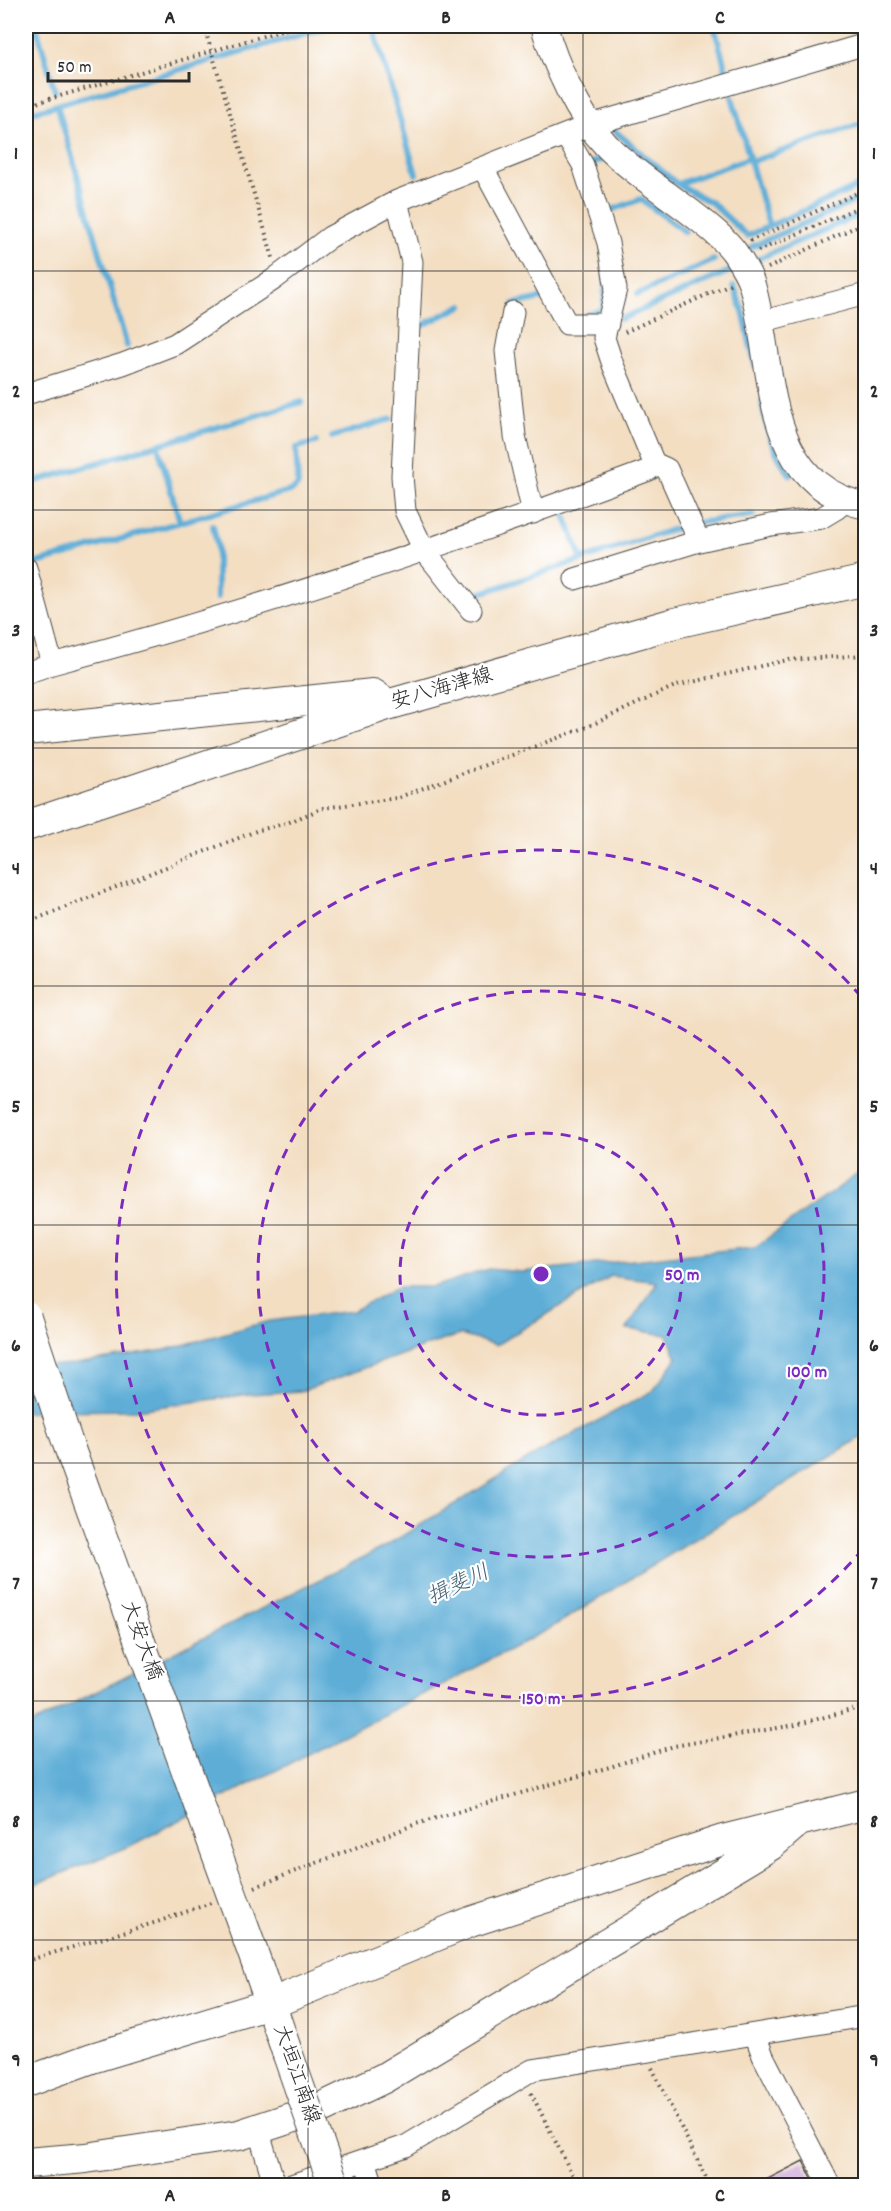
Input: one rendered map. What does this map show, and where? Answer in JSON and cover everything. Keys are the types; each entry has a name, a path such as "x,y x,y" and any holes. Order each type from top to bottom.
{"main road":[{"name":"安八海津線","path":"26,826 387,705 675,623 866,580"},
{"path":"26,730 373,694 387,705"},
{"name":"大安大橋","path":"26,1317 67,1441 257,1964"},
{"path":"26,2082 92,2058 270,2004 471,1922 723,1840 866,1804"},
{"path":"26,2163 160,2149 239,2135 321,2108 384,2078 771,1845 800,1820"},
{"name":"大垣江南線","path":"257,1964 334,2186"}],"street":[{"path":"544,26 568,87 590,125 606,146 636,172 702,221 745,264 760,322 776,418 789,452 813,481 856,504"},
{"path":"26,394 123,364 175,344 330,237 397,201 590,125 866,44"},
{"path":"566,136 583,165 608,243 616,289 607,333 612,364 654,463 667,469 699,541"},
{"path":"483,168 567,324 607,333"},
{"path":"397,201 412,262 402,476 405,511 424,550 471,610"},
{"path":"760,322 866,294"},
{"path":"513,312 506,351 515,436 533,513"},
{"path":"26,673 303,591 533,513 649,470 654,463"},
{"path":"574,579 699,541 771,525 821,518 837,509 856,504"},
{"path":"26,568 52,664"},
{"path":"289,2186 406,2146 532,2070 866,2016"},
{"path":"755,2034 763,2056 828,2185"},
{"path":"258,2129 275,2186"},
{"path":"365,2160 373,2186"}],"path":[{"path":"204,26 279,273"},
{"path":"26,106 297,26"},
{"path":"745,264 866,189"},
{"path":"607,333 866,204"},
{"path":"745,264 780,261 866,222"},
{"path":"26,923 256,831 287,823 323,808 397,798 587,727 675,686 787,660 866,655"},
{"path":"245,1890 416,1824 674,1746 795,1725 866,1706"},
{"path":"26,1961 157,1922 212,1902"},
{"path":"644,2052 710,2186"},
{"path":"522,2076 578,2186"}],"water":[{"name":"揖斐川","path":"865,1169 865,1435 549,1629 128,1847 26,1888 26,1727 386,1546 531,1457 653,1391 677,1358 667,1335 627,1329 657,1282 611,1276 496,1345 460,1335 302,1391 250,1394 136,1410 26,1413 26,1367 75,1364 165,1350 269,1321 353,1311 398,1287 433,1287 488,1269 522,1272 755,1247"}],"building":[{"path":"803,2161 814,2182 807,2186 754,2186"}],"waterway":[{"path":"36,26 55,91"},
{"path":"26,114 330,26"},
{"path":"373,26 416,174"},
{"path":"714,26 728,77"},
{"path":"732,97 769,226"},
{"path":"57,105 127,346"},
{"path":"750,162 866,122"},
{"path":"614,130 677,184 712,203 747,236 866,183"},
{"path":"677,184 749,158"},
{"path":"593,168 591,163 605,159"},
{"path":"751,247 866,196"},
{"path":"604,207 606,212 641,199 685,232"},
{"path":"748,263 866,212"},
{"path":"638,294 714,260"},
{"path":"621,319 739,267"},
{"path":"585,316 603,309 606,279"},
{"path":"734,286 744,315 755,365"},
{"path":"514,304 547,297"},
{"path":"413,330 463,305"},
{"path":"762,401 771,440 779,458 791,475"},
{"path":"26,484 302,402"},
{"path":"332,437 391,419"},
{"path":"26,548 30,565 293,490 298,485 296,448 316,442"},
{"path":"159,450 180,522"},
{"path":"564,513 582,560"},
{"path":"697,523 753,515"},
{"path":"469,593 472,596 686,525"},
{"path":"213,526 217,545 217,598"},
{"path":"26,643 37,639"}]}
